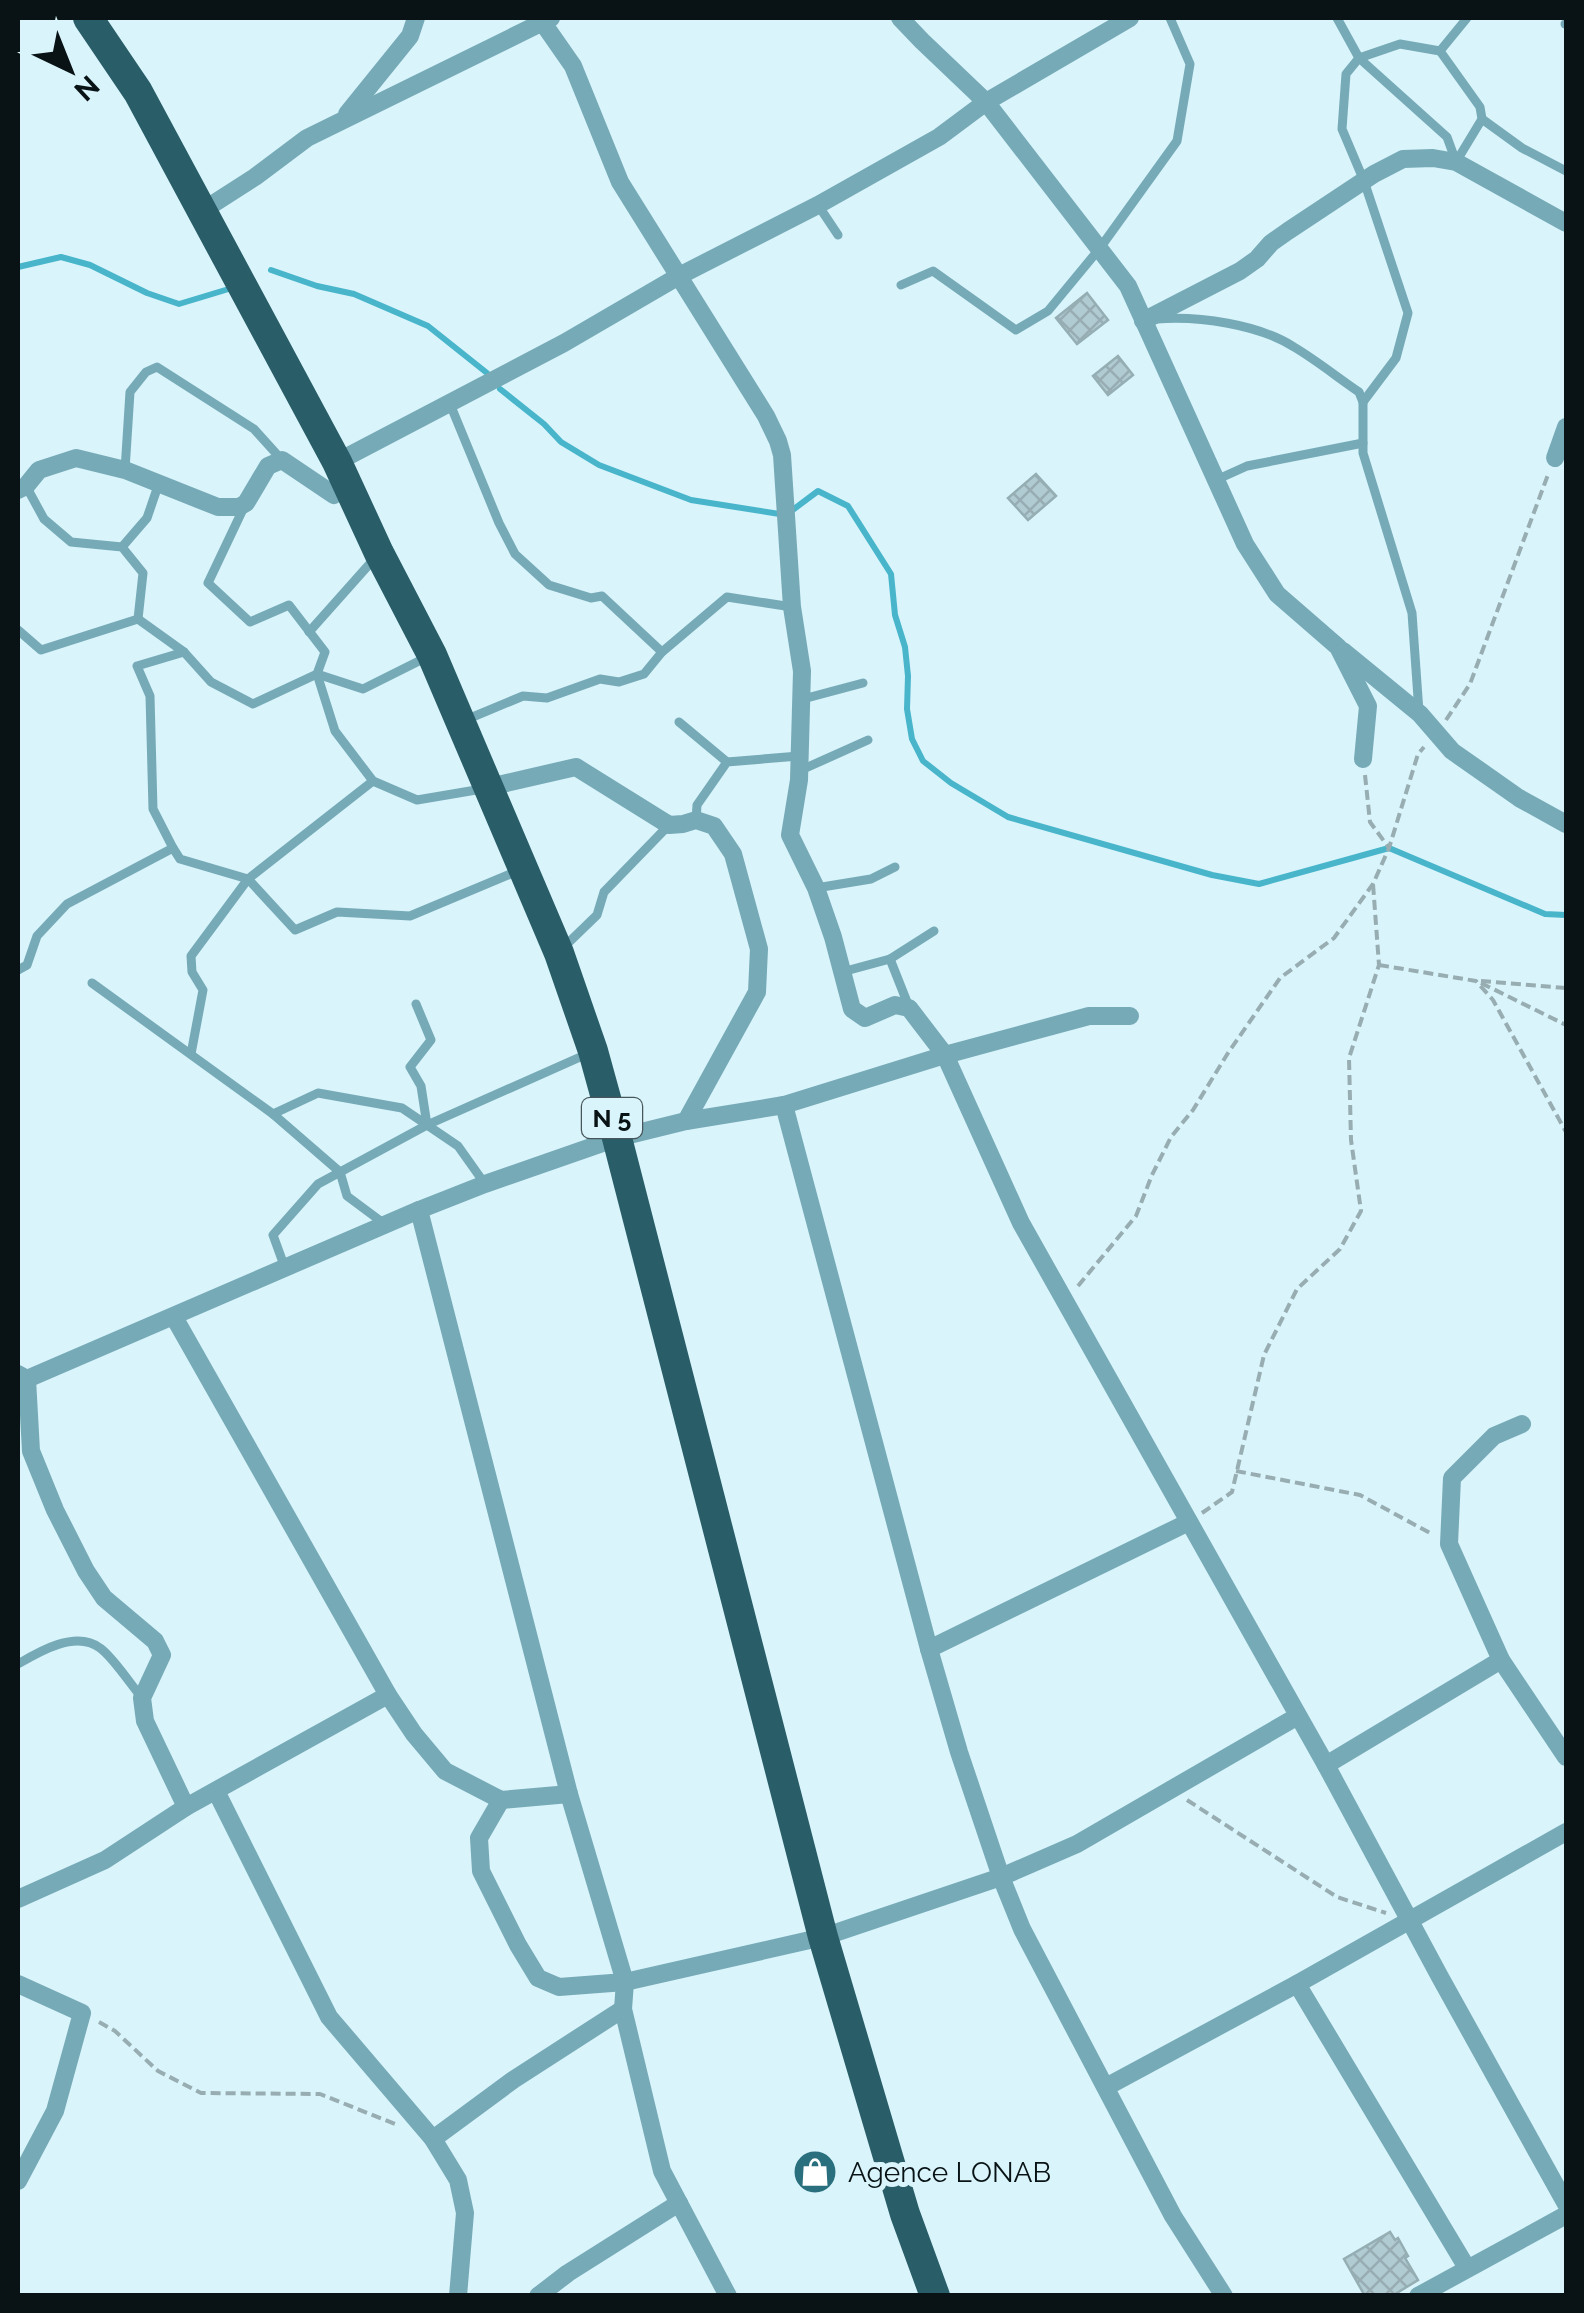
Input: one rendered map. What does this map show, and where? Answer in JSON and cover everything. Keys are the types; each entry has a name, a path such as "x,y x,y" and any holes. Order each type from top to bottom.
{"highway":[{"name":"N 5","path":"94,20 138,92 342,473 432,655 559,952 617,1138 823,1937 904,2214 935,2296"}],"street":[{"path":"342,120 410,36 416,18"},
{"path":"900,18 986,102 1128,286 1245,544 1277,594 1420,714 1452,752 1519,798 1566,824"},
{"path":"22,488 39,470 76,458 125,470 218,506 239,507 246,503 268,466 282,460 334,496 342,473 450,404 939,137 986,102 1130,18"},
{"path":"202,211 308,138 547,20 574,66 620,182 778,441 792,606 802,671 799,763 790,835 816,888 852,1009 865,1018 895,1005 909,1008 945,1055 1021,1224 1326,1764 1566,2204"},
{"path":"1142,321 1240,271 1288,230 1403,160 1433,158 1456,162 1566,223"},
{"path":"1555,458 1566,427"},
{"path":"1338,647 1368,706 1363,759"},
{"path":"489,788 576,767 669,825 696,820 714,826 733,854 760,949 757,992 686,1121"},
{"path":"186,1808 145,1721 142,1698 162,1655 155,1641 104,1598 55,1510 31,1451 22,1376 174,1317 485,1184 617,1138 686,1121 784,1105 1089,1016 1130,1016"},
{"path":"784,1105 929,1649 958,1752 1001,1877 1022,1929 1173,2216 1224,2296"},
{"path":"420,1210 569,1794 625,1982 623,2009 662,2171 728,2296"},
{"path":"174,1317 388,1696 414,1734 445,1771 501,1800 569,1794"},
{"path":"1522,1424 1494,1436 1452,1478 1449,1544 1501,1660 1566,1757"},
{"path":"929,1649 1189,1522"},
{"path":"1326,1764 1501,1660"},
{"path":"18,1899 105,1860 186,1808 388,1696"},
{"path":"501,1800 479,1838 481,1871 538,1978 558,1987 625,1982 823,1937 1001,1877 1077,1844 1298,1716"},
{"path":"216,1792 330,2017 433,2139 458,2180 465,2213 458,2296"},
{"path":"1106,2087 1566,1832"},
{"path":"18,1984 82,2013 55,2111 23,2157 18,2181"},
{"path":"1297,1984 1467,2268"},
{"path":"433,2139 513,2080 623,2009"},
{"path":"538,2296 679,2203"},
{"path":"1418,2296 1566,2215"},
{"path":"560,2296 568,2273"}],"lane":[{"path":"901,284 932,271 1016,330 1048,312 1177,141 1190,64 1170,18"},
{"path":"1338,18 1359,58 1448,137 1456,162"},
{"path":"1440,51 1467,18"},
{"path":"1363,402 1396,358 1408,312 1364,181 1342,129 1346,74 1359,58 1400,44 1440,51 1480,106 1482,119 1456,162"},
{"path":"1482,119 1522,148 1566,171"},
{"path":"818,205 838,235"},
{"path":"1142,321 1184,317 1252,328 1291,344 1359,392 1363,402 1363,452 1412,614 1420,714"},
{"path":"125,470 130,392 146,372 157,368 254,429 282,460"},
{"path":"450,404 499,523 516,554 550,584 591,598 602,596 662,652"},
{"path":"1216,480 1246,466 1363,443"},
{"path":"122,547 147,518 158,483"},
{"path":"22,488 44,519 71,542 122,547 143,573 138,619"},
{"path":"246,503 208,583 250,622 289,606 325,652 316,674 335,731 374,781 417,800 489,788"},
{"path":"310,632 379,553"},
{"path":"461,722 524,696 547,698 600,679 618,682 644,674 662,652 727,597 792,606"},
{"path":"18,630 41,650 138,619"},
{"path":"138,619 184,652 211,682 254,704 316,674 363,689 432,655"},
{"path":"184,652 136,666 150,696 153,808 180,858 248,879 295,930 337,912 410,916 522,869"},
{"path":"801,699 863,682"},
{"path":"679,722 727,762 799,763 868,740"},
{"path":"696,820 698,806 727,762"},
{"path":"191,1054 204,990 192,972 191,956 248,879 374,781"},
{"path":"559,952 597,915 604,892 669,825"},
{"path":"18,970 27,965 38,936 67,904 173,848"},
{"path":"816,888 871,879 896,868"},
{"path":"842,972 890,958 934,932"},
{"path":"890,958 909,1008"},
{"path":"92,983 274,1114 340,1172 347,1196 386,1225"},
{"path":"416,1004 432,1040 410,1067 422,1086 428,1125"},
{"path":"285,1268 273,1235 318,1184 428,1125 593,1051"},
{"path":"274,1114 318,1093 402,1108 458,1146 485,1184"},
{"path":"18,1664 74,1640 100,1647 142,1698"}],"path":[{"path":"1065,1301 1136,1216 1171,1137 1280,978 1334,938 1372,884 1390,848 1418,754 1470,684 1555,458"},
{"path":"1363,759 1370,822 1390,848"},
{"path":"1189,1522 1232,1492 1264,1355 1297,1290 1340,1249 1361,1212 1351,1140 1350,1058 1379,964 1372,884"},
{"path":"1379,964 1476,981 1566,988"},
{"path":"1476,981 1566,1025"},
{"path":"1476,981 1493,1000 1566,1132"},
{"path":"1236,1470 1360,1496 1449,1544"},
{"path":"1170,1790 1337,1898 1410,1921"},
{"path":"82,2013 115,2031 158,2070 201,2094 320,2094 433,2139"}],"building":[{"path":"1087,293 1108,320 1077,344 1056,318"},
{"path":"1118,356 1133,375 1108,395 1093,376"},
{"path":"1036,474 1056,496 1028,520 1008,498"},
{"path":"1390,2232 1395,2240 1398,2238 1418,2280 1392,2296 1365,2296 1344,2259"}],"waterway":[{"path":"18,267 61,257 90,265 179,304 232,288"},
{"path":"271,270 354,294 428,326 487,373"},
{"path":"500,389 561,442 599,465 691,500 786,515 818,491 848,506 891,574 895,615 905,647 912,739 923,761 1008,817 1212,875 1259,884 1389,848 1545,914 1566,915"}],"place":[{"name":"Agence LONAB","path":"815,2172"}]}
